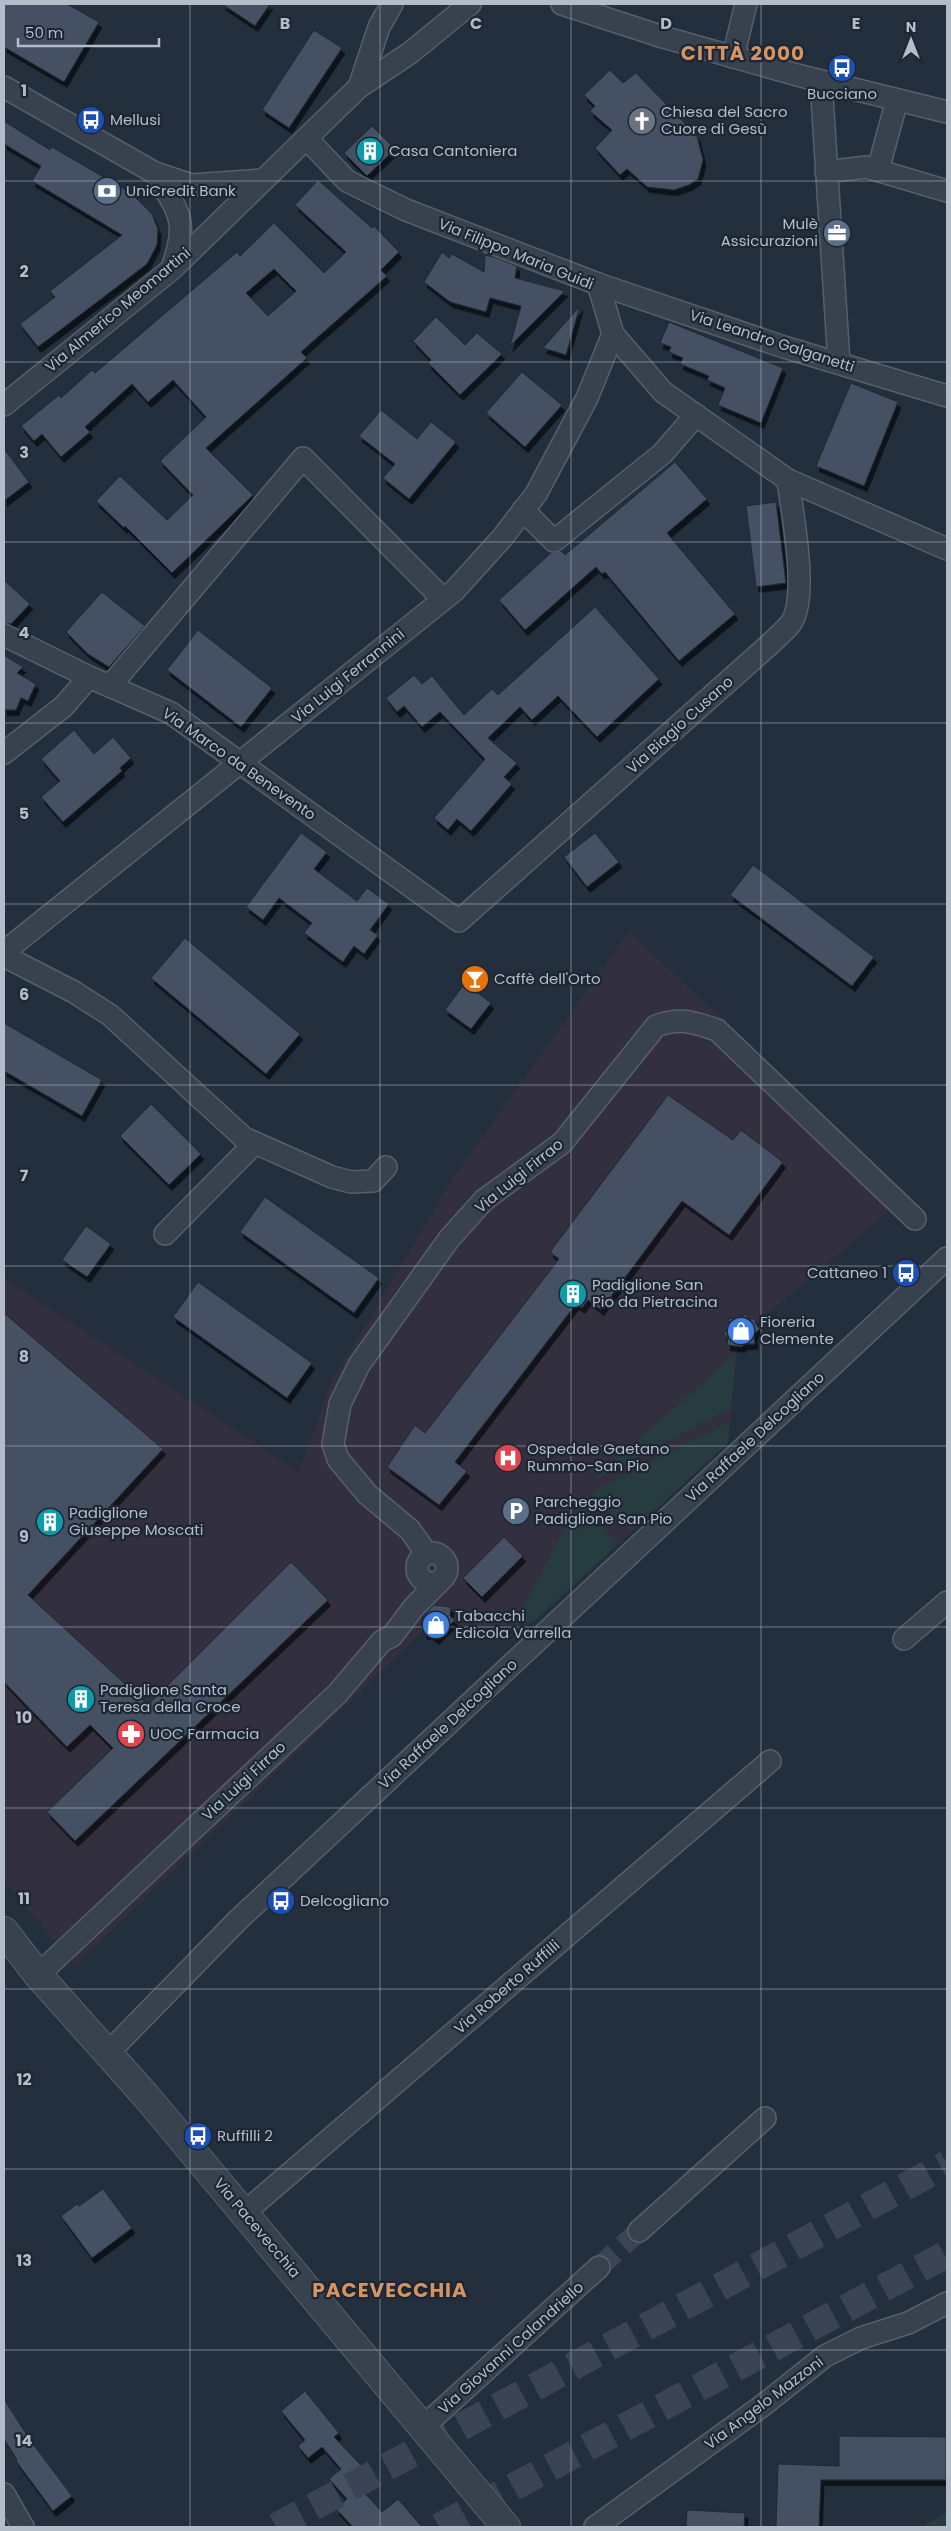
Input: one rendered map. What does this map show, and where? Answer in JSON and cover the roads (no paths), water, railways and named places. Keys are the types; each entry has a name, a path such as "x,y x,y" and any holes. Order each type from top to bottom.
{"street":[{"name":"Via Almerico Meomartini","path":"359,87 379,28 392,4"},
{"name":"Via Almerico Meomartini","path":"4,405 172,269 359,87 410,53 470,4"},
{"path":"562,4 663,38 945,113"},
{"path":"733,57 746,4"},
{"path":"821,81 839,362"},
{"path":"4,87 155,173 191,185 262,180"},
{"path":"878,170 897,100"},
{"name":"Via Filippo Maria Guidi","path":"307,139 347,181 355,185 406,210 598,284 613,334 663,392 788,480 947,550"},
{"path":"826,172 866,167 947,191"},
{"path":"155,173 180,216 181,241 172,269"},
{"name":"Via Leandro Galganetti","path":"598,284 784,346 947,396"},
{"name":"Via Luigi Ferrannini","path":"4,952 454,591 502,538 536,494 586,398 613,334"},
{"path":"523,510 554,540 662,454 696,416"},
{"path":"110,686 303,458 443,600"},
{"name":"Via Biagio Cusano","path":"459,921 769,645 792,622 799,597 796,538 788,480"},
{"name":"Via Marco da Benevento","path":"4,635 90,677 171,713 459,921"},
{"path":"4,753 64,706 90,677"},
{"path":"4,956 74,992 110,1015 244,1138 351,1182 373,1181 386,1167"},
{"name":"Via Luigi Firrao","path":"38,1974 337,1694 382,1641 392,1636 414,1607 446,1574 446,1564 437,1554 428,1554 410,1530 367,1494 338,1459 333,1444 340,1404 364,1357 449,1239 484,1200 562,1143 656,1026 671,1021 689,1020 717,1030 915,1218"},
{"path":"165,1234 255,1143"},
{"name":"Via Raffaele Delcogliano","path":"108,2053 245,1913 947,1258"},
{"path":"904,1639 947,1602"},
{"name":"Via Roberto Ruffilli","path":"244,2213 770,1761"},
{"name":"Via Pacevecchia","path":"4,1931 38,1974 108,2053 366,2357 422,2428 506,2527"},
{"path":"639,2231 766,2118"},
{"name":"Via Giovanni Calandriello","path":"422,2428 599,2267"},
{"name":"Via Angelo Mazzoni","path":"595,2527 762,2406 825,2356 861,2338 908,2323 947,2303"},
{"path":"4,2494 24,2527"}],"tunnel":[{"path":"276,2527 947,2164"},
{"path":"599,2267 639,2231"},
{"path":"439,2527 947,2254"}],"place":[{"name":"Bucciano","path":"842,68"},
{"name":"Mellusi","path":"91,120"},
{"name":"Chiesa del Sacro Cuore di Gesù","path":"642,121"},
{"name":"Casa Cantoniera","path":"370,151"},
{"name":"UniCredit Bank","path":"107,191"},
{"name":"Mulè Assicurazioni","path":"837,233"},
{"name":"Caffè dell'Orto","path":"475,979"},
{"name":"Cattaneo 1","path":"906,1273"},
{"name":"Padiglione San Pio da Pietracina","path":"573,1294"},
{"name":"Fioreria Clemente","path":"741,1331"},
{"name":"Ospedale Gaetano Rummo-San Pio","path":"508,1458"},
{"name":"Parcheggio Padiglione San Pio","path":"516,1511"},
{"name":"Padiglione Giuseppe Moscati","path":"50,1522"},
{"name":"Tabacchi Edicola Varrella","path":"436,1625"},
{"name":"Padiglione Santa Teresa della Croce","path":"81,1699"},
{"name":"UOC Farmacia","path":"131,1734"},
{"name":"Delcogliano","path":"281,1901"},
{"name":"Ruffilli 2","path":"198,2136"}],"district":[{"name":"CITTÀ 2000","path":"743,53"},
{"name":"PACEVECCHIA","path":"390,2290"}]}
